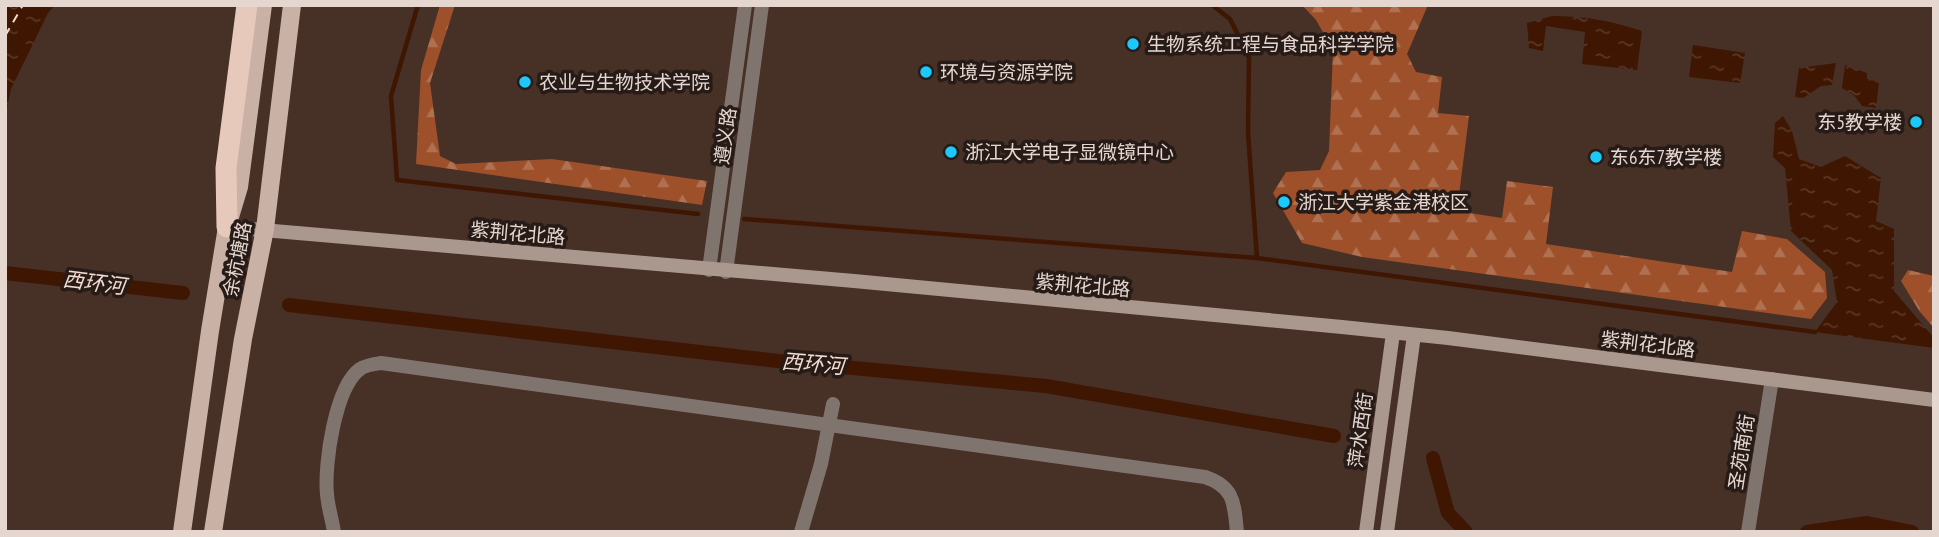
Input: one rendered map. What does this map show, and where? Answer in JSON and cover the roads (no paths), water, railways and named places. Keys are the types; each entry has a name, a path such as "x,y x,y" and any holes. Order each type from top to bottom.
{"highway":[{"path":"227,227 226,168 247,5"}],"main road":[{"name":"余杭塘路","path":"181,532 227,227 239,187 263,5"},
{"name":"余杭塘路","path":"214,527 232,401 265,229 292,5"},
{"name":"紫荆花北路","path":"227,227 853,281 1393,332 1934,400"},
{"name":"萍水西街","path":"1366,532 1393,332"},
{"path":"1387,532 1414,335"}],"street":[{"name":"遵义路","path":"709,270 745,5"},
{"name":"遵义路","path":"726,272 762,5"},
{"path":"334,532 327,493 328,460 346,388 362,368 373,364 393,363 1205,477 1219,481 1230,492 1237,532"},
{"name":"圣苑南街","path":"1748,532 1772,379"},
{"path":"801,532 821,464 833,404"}],"water":[{"path":"5,5 55,5 48,13 11,89 5,117"},
{"path":"1552,16 1598,20 1642,31 1637,70 1582,64 1585,32 1546,26 1543,51 1529,48 1527,23"},
{"path":"1693,45 1745,53 1740,83 1689,77"},
{"path":"1836,63 1832,85 1821,86 1803,98 1795,97 1799,68"},
{"path":"1845,65 1867,73 1867,79 1879,82 1876,108 1862,106 1854,95 1842,88"},
{"path":"1783,116 1792,131 1799,159 1821,167 1845,156 1881,178 1876,221 1894,229 1894,291 1934,338 1934,348 1815,332 1837,302 1832,270 1791,231 1785,168 1773,157 1775,123"}],"waterway":[{"path":"418,5 391,96 397,180 698,214"},
{"path":"1212,5 1230,19 1249,57 1248,133 1257,258"},
{"path":"744,219 1257,258 1815,332"},
{"name":"西环河","path":"5,273 183,293"},
{"name":"西环河","path":"289,305 778,361 1046,386 1334,436"},
{"name":"西环河","path":"1433,458 1448,513 1466,532"},
{"name":"西环河","path":"1807,532 1867,523 1912,532"}],"place":[{"name":"生物系统工程与食品科学学院","path":"1133,44"},
{"name":"环境与资源学院","path":"926,72"},
{"name":"农业与生物技术学院","path":"525,82"},
{"name":"东5教学楼","path":"1916,122"},
{"name":"浙江大学电子显微镜中心","path":"951,152"},
{"name":"东6东7教学楼","path":"1596,157"},
{"name":"浙江大学紫金港校区","path":"1284,202"}]}
